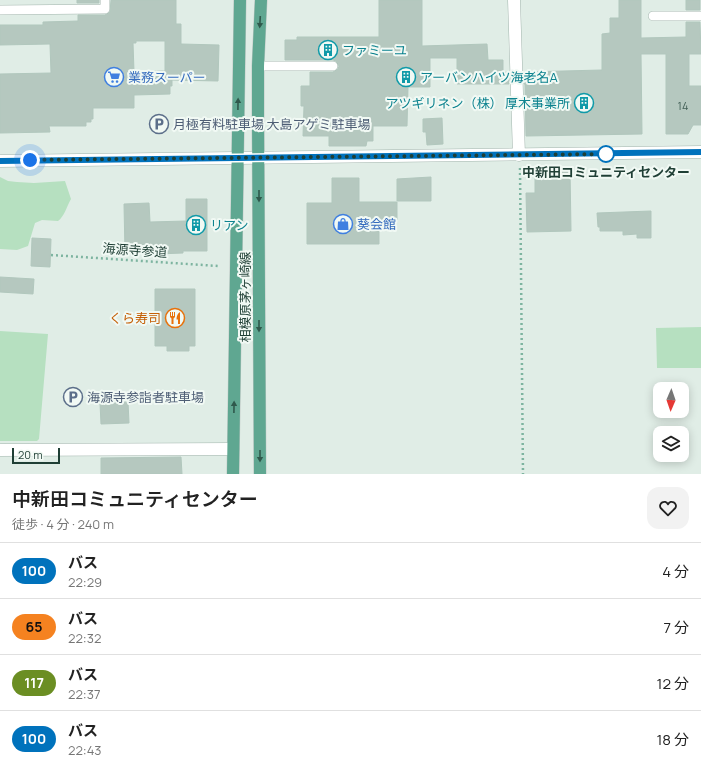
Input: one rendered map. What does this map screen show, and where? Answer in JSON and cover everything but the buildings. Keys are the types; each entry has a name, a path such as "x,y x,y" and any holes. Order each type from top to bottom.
{"main road":[{"name":"相模原茅ヶ崎線","path":"233,474 240,0"},
{"name":"相模原茅ヶ崎線","path":"260,474 258,66 261,0"}],"street":[{"path":"514,0 519,155"},
{"path":"0,161 701,152"},
{"path":"0,450 233,449"}],"lane":[{"path":"0,10 105,9 105,0"},
{"path":"653,16 701,16"},
{"path":"258,66 333,66"}],"path":[{"path":"519,155 523,474"},
{"name":"海源寺参道","path":"51,255 218,266"}],"green space":[{"path":"0,177 8,181 17,182 34,183 65,181 71,199 64,214 58,221 42,220 35,223 28,246 17,250 0,249"},
{"path":"701,327 701,368 657,368 656,328"},
{"path":"0,331 48,334 39,439 37,441 0,441"}],"bus line":[{"name":"100","path":"0,161 701,152"}],"place":[{"name":"ファミーユ","path":"328,50"},
{"name":"業務スーパー","path":"114,77"},
{"name":"アーバンハイツ海老名A","path":"406,77"},
{"name":"アツギリネン（株） 厚木事業所","path":"584,103"},
{"name":"月極有料駐車場 大島アゲミ駐車場","path":"159,124"},
{"name":"中新田コミュニティセンター","path":"606,154"},
{"name":"葵会館","path":"343,224"},
{"name":"リアン","path":"196,225"},
{"name":"くら寿司","path":"175,318"},
{"name":"海源寺参詣者駐車場","path":"73,397"}],"route":[{"path":"30,160 610,154 606,154"}]}
